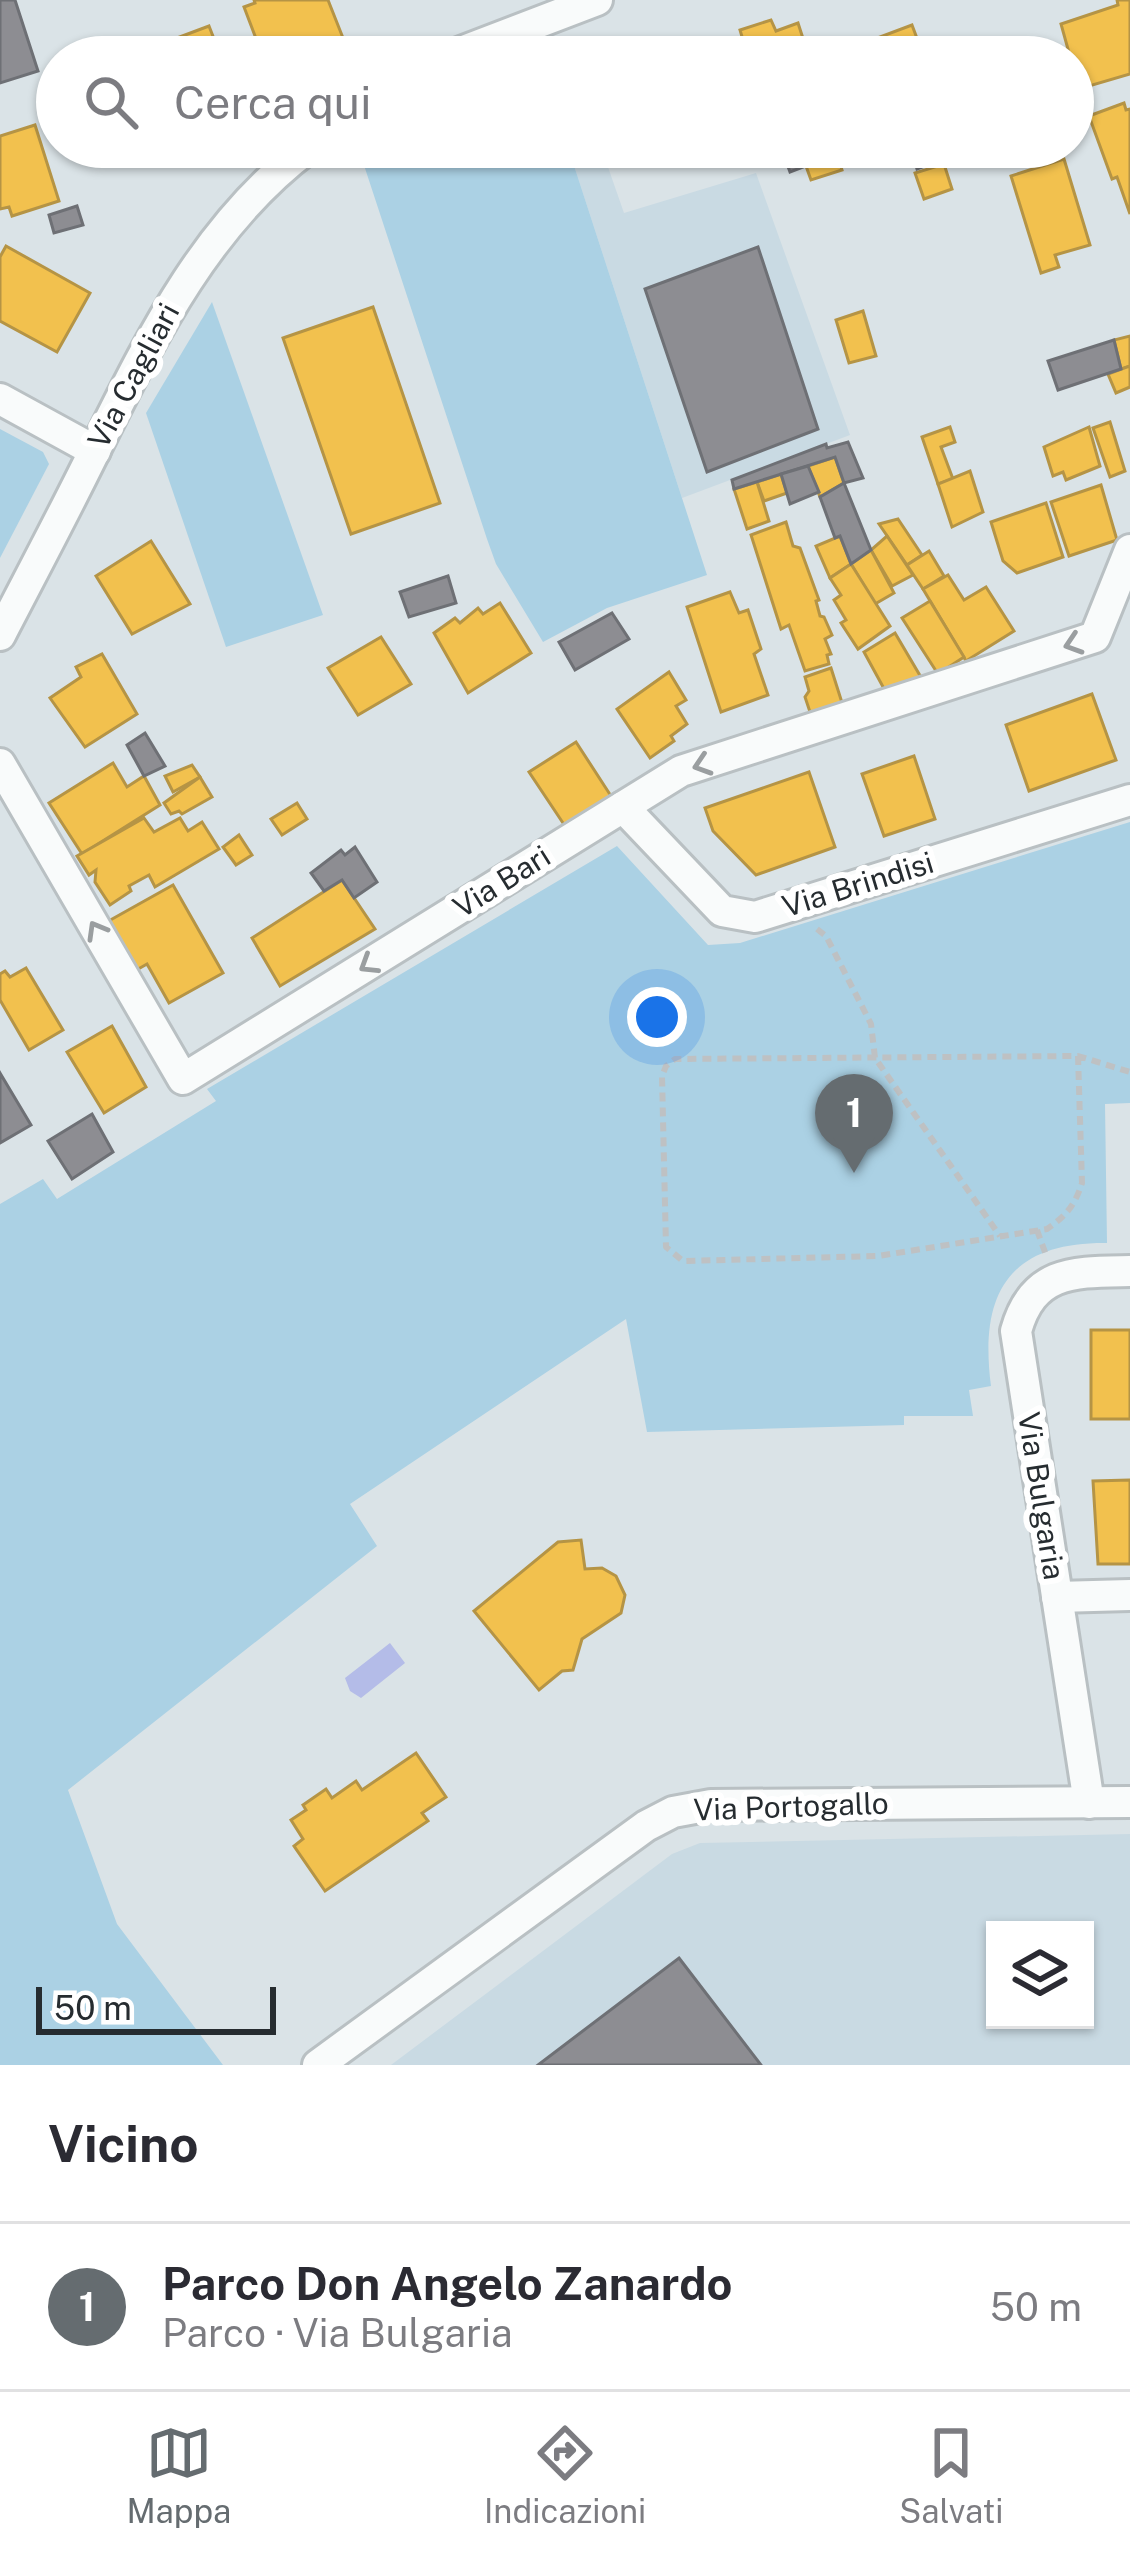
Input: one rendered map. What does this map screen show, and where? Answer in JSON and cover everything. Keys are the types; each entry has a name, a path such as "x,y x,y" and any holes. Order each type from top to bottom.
{"street":[{"path":"503,36 597,0"},
{"name":"Via Cagliari","path":"0,635 139,359 192,270 244,208 287,168"},
{"path":"0,399 95,451"},
{"name":"Via Bari","path":"0,764 183,1079 681,771 1095,637 1130,550"},
{"name":"Via Brindisi","path":"623,807 722,911 755,917 1130,800"},
{"name":"Via Bulgaria","path":"1088,1803 1016,1331 1021,1314 1051,1280 1071,1272 1130,1271"},
{"path":"1057,1598 1130,1595"},
{"name":"Via Portogallo","path":"318,2065 646,1826 673,1812 711,1805 1130,1802"}],"path":[{"path":"804,918 826,936 871,1024 875,1058 1000,1236"},
{"path":"1078,1056 1082,1183 1064,1217 1037,1230 878,1256 683,1261 666,1247 662,1076 665,1066 675,1060 1078,1056 1130,1072"},
{"path":"1037,1230 1046,1255"}],"shaded area":[{"path":"365,168 575,168 707,575 607,608 543,642 496,564"},
{"path":"575,168 608,168 624,213 756,173 850,435 682,498"},
{"path":"212,302 323,615 226,647 146,413"},
{"path":"0,429 43,452 49,464 0,558"},
{"path":"1130,822 1130,1103 1105,1104 1107,1243 1045,1252 1007,1280 990,1325 991,1386 969,1390 973,1416 904,1416 904,1425 647,1432 626,1319 350,1504 377,1546 68,1790 117,1924 223,2065 0,2065 0,1204 43,1179 57,1199 216,1101 207,1089 617,846 708,945 740,943"},
{"path":"390,1643 405,1663 361,1698 350,1691 345,1678"},
{"path":"1130,1834 1130,2065 391,2065 672,1854 700,1843"}],"building: Abitazioni":[{"path":"328,0 342,36 255,36 244,7"},
{"path":"1117,0 1130,0 1130,74 1094,85 1094,36 1064,36 1061,24 1118,5"},
{"path":"771,20 776,31 798,23 802,36 742,36 740,30"},
{"path":"912,25 916,36 882,36"},
{"path":"209,26 213,36 182,36"},
{"path":"1124,103 1130,109 1130,214 1094,130 1094,114"},
{"path":"35,125 36,168 49,168 59,201 12,216 9,207 0,209 0,136"},
{"path":"807,168 841,168 842,170 811,180"},
{"path":"945,168 952,189 924,199 915,173"},
{"path":"1036,168 1067,168 1090,245 1055,255 1059,267 1041,273 1011,176"},
{"path":"6,246 90,293 57,352 0,321 0,257"},
{"path":"373,307 440,503 351,534 283,338"},
{"path":"863,311 876,356 849,363 836,320"},
{"path":"1130,336 1130,366 1121,369 1114,340"},
{"path":"1130,366 1130,387 1116,393 1108,374"},
{"path":"1110,422 1125,471 1110,477 1093,428"},
{"path":"950,427 955,442 941,447 953,479 938,484 922,437"},
{"path":"1089,427 1100,466 1066,480 1063,472 1053,476 1044,447"},
{"path":"835,457 844,483 820,497 808,466"},
{"path":"970,471 983,512 952,527 938,484"},
{"path":"781,474 787,493 764,501 757,482"},
{"path":"757,482 769,521 747,529 734,489"},
{"path":"1101,485 1117,540 1069,556 1051,502"},
{"path":"1046,503 1063,557 1017,573 1003,561 991,522"},
{"path":"898,519 922,555 907,565 879,524"},
{"path":"786,522 819,600 820,616 832,635 825,639 829,664 805,671 789,625 781,629 751,535"},
{"path":"840,536 851,564 830,578 816,546"},
{"path":"887,536 913,575 892,586 871,550"},
{"path":"151,541 190,604 132,634 96,576"},
{"path":"871,550 894,593 875,604 851,564"},
{"path":"929,551 944,576 923,589 907,565"},
{"path":"851,564 890,626 858,649 841,623 846,620 834,600 841,595 830,578"},
{"path":"948,575 964,600 986,587 1014,631 966,661 923,589"},
{"path":"730,592 739,613 748,610 761,649 754,654 768,695 721,712 687,607"},
{"path":"930,601 964,657 938,674 902,618"},
{"path":"500,603 531,653 468,693 434,633 455,618 460,623 478,608 483,614"},
{"path":"895,633 922,679 888,696 864,652"},
{"path":"381,637 411,684 358,715 328,668"},
{"path":"102,654 137,714 85,747 50,698 81,677 76,667"},
{"path":"831,668 844,709 812,718 805,677"},
{"path":"669,672 686,700 676,706 687,724 671,736 674,741 650,758 617,709"},
{"path":"1092,694 1116,760 1029,791 1006,725"},
{"path":"576,742 611,796 565,826 529,772"},
{"path":"914,756 935,819 884,836 862,774"},
{"path":"113,763 127,787 144,776 160,805 82,854 49,803"},
{"path":"192,765 200,777 173,792 165,776"},
{"path":"809,772 835,847 756,875 713,831 705,808"},
{"path":"200,777 212,797 182,814 171,814 164,803"},
{"path":"297,803 307,819 282,835 271,819"},
{"path":"144,818 154,832 180,818 188,831 202,822 219,849 155,887 149,875 110,905 95,882 96,870 89,875 77,856"},
{"path":"239,835 252,855 236,865 223,847"},
{"path":"342,880 375,929 280,986 252,938"},
{"path":"173,885 223,973 169,1003 147,964 133,972 105,923"},
{"path":"26,968 63,1030 29,1050 0,1000 0,974 5,971 10,977"},
{"path":"112,1026 146,1087 104,1113 67,1052"},
{"path":"1091,1330 1130,1330 1130,1419 1091,1419"},
{"path":"1130,1480 1130,1564 1098,1564 1093,1481"},
{"path":"581,1540 585,1569 602,1568 616,1576 625,1595 621,1613 582,1639 573,1670 562,1671 539,1690 474,1611 558,1542"},
{"path":"416,1753 446,1797 422,1813 428,1821 325,1891 294,1846 303,1839 291,1820 326,1789 332,1798 356,1781 362,1790"}],"building: Industria":[{"path":"0,0 15,0 36,72 0,83"},
{"path":"77,206 83,225 54,233 49,215"},
{"path":"758,247 818,429 707,472 645,289"},
{"path":"1114,340 1121,369 1058,390 1048,361"},
{"path":"848,442 863,478 844,483 835,457 734,489 732,480 826,444 827,448"},
{"path":"808,466 819,492 790,504 781,474"},
{"path":"844,483 871,550 851,564 840,536 835,538 820,497"},
{"path":"448,576 456,603 409,617 400,592"},
{"path":"612,613 629,639 575,670 559,642"},
{"path":"145,733 165,766 144,776 127,745"},
{"path":"355,847 377,882 354,898 342,880 324,891 311,873 341,850 345,855"},
{"path":"0,1073 31,1125 0,1143"},
{"path":"92,1114 113,1152 72,1179 48,1141"},
{"path":"679,1958 761,2065 538,2065"}],"place":[{"name":"Parco Don Angelo Zanardo","path":"854,1173"}]}
